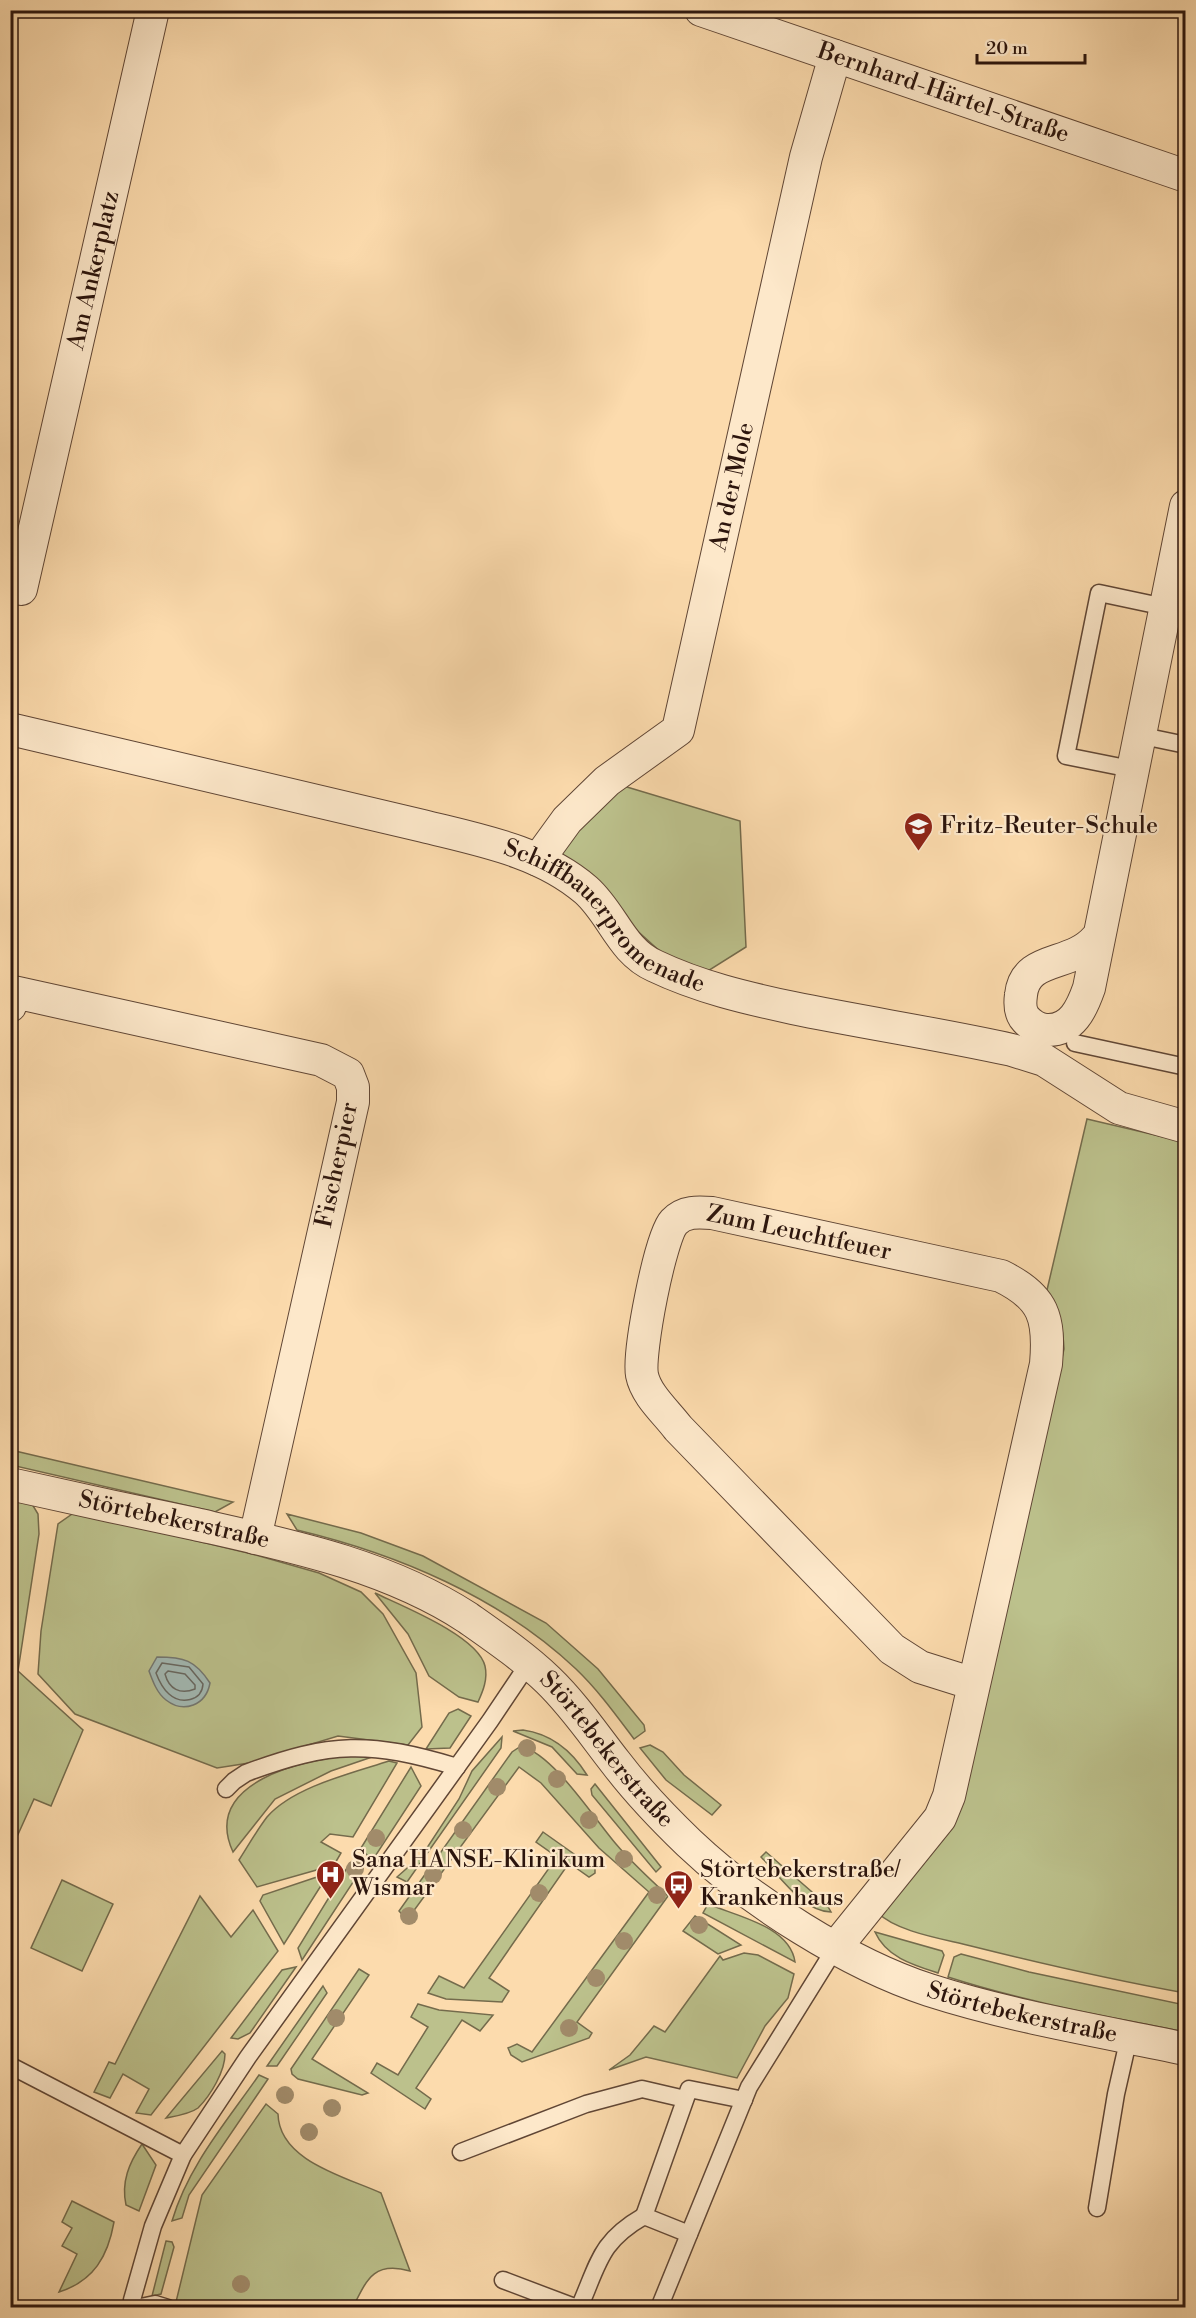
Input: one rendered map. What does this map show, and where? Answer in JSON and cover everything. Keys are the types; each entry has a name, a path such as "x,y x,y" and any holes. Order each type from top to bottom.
{"street":[{"name":"Am Ankerplatz","path":"21,589 22,528 153,10"},
{"name":"Bernhard-Härtel-Straße","path":"701,10 1185,176"},
{"name":"An der Mole","path":"538,860 567,820 607,781 678,730 806,157 835,56"},
{"path":"1070,1074 1080,1013 1089,988 1096,939 1185,506"},
{"name":"Schiffbauerpromenade","path":"10,729 488,843 538,860 585,889 600,904 632,952 681,978 747,998 1012,1050 1044,1060 1070,1074 1096,1096 1119,1108 1185,1127"},
{"path":"1080,1013 1061,1028 1046,1031 1033,1026 1023,1016 1020,1002 1022,986 1027,975 1037,967 1074,957 1088,948 1096,939"},
{"name":"Fischerpier","path":"10,1006 14,992 321,1060 348,1074 353,1087 353,1102 255,1538"},
{"name":"Zum Leuchtfeuer","path":"836,1947 945,1808 974,1684 1046,1364 1047,1332 1037,1301 1024,1287 1001,1276 712,1213 696,1211 682,1215 673,1222 666,1234 640,1360 642,1378 650,1394 678,1428 892,1648 920,1667 974,1684"},
{"name":"Störtebekerstraße","path":"10,1484 255,1538 372,1570 423,1593 466,1618 529,1663 569,1704 637,1789 691,1845 728,1878 836,1947 869,1965 926,1989 1002,2011 1185,2049"}],"lane":[{"path":"1131,769 1066,756 1099,593 1165,607"},
{"path":"1138,735 1185,745"},
{"path":"1075,1043 1185,1067"},
{"path":"168,2307 155,2304 129,2306 153,2226 183,2155 248,2057 529,1663"},
{"path":"226,1790 234,1780 246,1773 333,1748 377,1748 413,1754 457,1767"},
{"path":"660,2307 744,2100 836,1947"},
{"path":"1097,2208 1116,2094 1129,2037"},
{"path":"11,2066 183,2155"},
{"path":"460,2152 586,2104 642,2089 685,2099"},
{"path":"503,2280 578,2307 607,2243 624,2228 644,2216 689,2089 744,2100"},
{"path":"644,2216 689,2234"}],"green space":[{"path":"617,784 740,821 746,947 700,976 673,963 552,854"},
{"path":"1087,1119 1185,1142 1185,1993 1131,1983 935,1937 897,1925 878,1913 963,1800 1064,1349 1059,1318 1047,1290"},
{"path":"11,1450 233,1502 215,1512 11,1465"},
{"path":"11,1499 32,1504 38,1514 39,1534 18,1671 83,1730 51,1806 34,1799 11,1850"},
{"path":"75,1512 252,1554 319,1573 361,1592 383,1614 416,1673 422,1727 408,1745 338,1736 249,1763 217,1768 75,1714 38,1674 41,1631 58,1524"},
{"path":"287,1514 361,1533 423,1556 546,1623 598,1669 644,1725 645,1731 634,1739 576,1669 514,1620 446,1582 409,1566 335,1540 297,1530"},
{"path":"375,1593 438,1623 469,1644 485,1666 486,1676 478,1702 459,1697 429,1676 408,1634"},
{"path":"458,1709 471,1716 450,1748 426,1749 449,1713"},
{"path":"523,1730 543,1735 560,1745 575,1758 587,1775 577,1774 552,1747 513,1731"},
{"path":"502,1737 501,1748 407,1882 397,1877 423,1854 459,1799 472,1771"},
{"path":"650,1745 663,1752 684,1775 721,1805 712,1815 666,1780 640,1748"},
{"path":"521,1746 547,1761 572,1788 622,1851 668,1896 577,2022 592,2033 589,2038 522,2062 511,2055 508,2048 517,2044 532,2052 649,1892 599,1848 541,1783 519,1767 407,1920 399,1911 512,1752"},
{"path":"353,1755 372,1757 331,1771 275,1799 233,1852 227,1828 231,1808 244,1792 263,1779 285,1769 332,1757"},
{"path":"389,1761 397,1763 353,1837 330,1834 321,1842 341,1853 334,1865 257,1887 239,1860 267,1817 278,1806 324,1782"},
{"path":"411,1767 421,1786 372,1861 361,1848"},
{"path":"595,1784 661,1867 656,1872 592,1795 591,1789"},
{"path":"543,1832 595,1869 595,1873 589,1877 569,1863 489,1978 509,1991 502,2002 446,1999 428,1993 439,1976 464,1988 557,1857 536,1842"},
{"path":"766,1852 827,1905 831,1912 810,1906 792,1891 761,1857"},
{"path":"350,1863 365,1864 302,1960 298,1948"},
{"path":"329,1873 284,1944 260,1901 263,1895"},
{"path":"62,1880 113,1904 82,1971 31,1948"},
{"path":"200,1896 231,1937 253,1910 278,1951 151,2115 136,2113 149,2089 123,2074 110,2098 94,2092 109,2062 115,2064"},
{"path":"708,1904 747,1918 773,1931 791,1950 795,1962 703,1913"},
{"path":"695,1916 741,1945 718,1954 683,1931"},
{"path":"875,1932 942,1951 944,1955 938,1973 893,1954 880,1941"},
{"path":"744,1953 758,1955 794,1974 788,1998 765,2026 737,2078 646,2057 609,2070 630,2055 654,2026 665,2032 720,1956 723,1960"},
{"path":"961,1954 1029,1972 1185,2005 1185,2032 1036,2001 948,1977 954,1957"},
{"path":"296,1967 250,2033 238,2039 231,2038 282,1970"},
{"path":"359,1969 369,1975 312,2059 368,2093 362,2095 298,2079 292,2074 291,2069"},
{"path":"323,1986 327,1993 277,2066 267,2066"},
{"path":"418,2004 439,2010 493,2015 480,2031 462,2020 416,2088 431,2099 425,2109 371,2073 377,2063 398,2075 428,2027 411,2017"},
{"path":"222,2051 225,2054 223,2068 203,2103 191,2112 166,2118"},
{"path":"259,2075 268,2079 189,2195 182,2218 172,2221 198,2163"},
{"path":"266,2104 278,2114 281,2130 290,2144 302,2155 333,2173 381,2193 410,2271 388,2268 373,2275 353,2307 178,2308 175,2306 202,2195"},
{"path":"142,2144 156,2165 139,2211 126,2205 125,2181 133,2158"},
{"path":"72,2201 114,2222 108,2246 97,2266 82,2281 59,2292 77,2254 62,2246 72,2228 62,2222"},
{"path":"166,2241 172,2242 174,2247 161,2294 152,2296"}],"water":[{"path":"157,1657 182,1659 199,1669 210,1683 204,1697 187,1707 166,1700 158,1691 149,1671"}],"place":[{"name":"Fritz-Reuter-Schule","path":"919,852"},
{"name":"Sana HANSE-Klinikum Wismar","path":"331,1900"},
{"name":"Störtebekerstraße/ Krankenhaus","path":"679,1910"}]}
